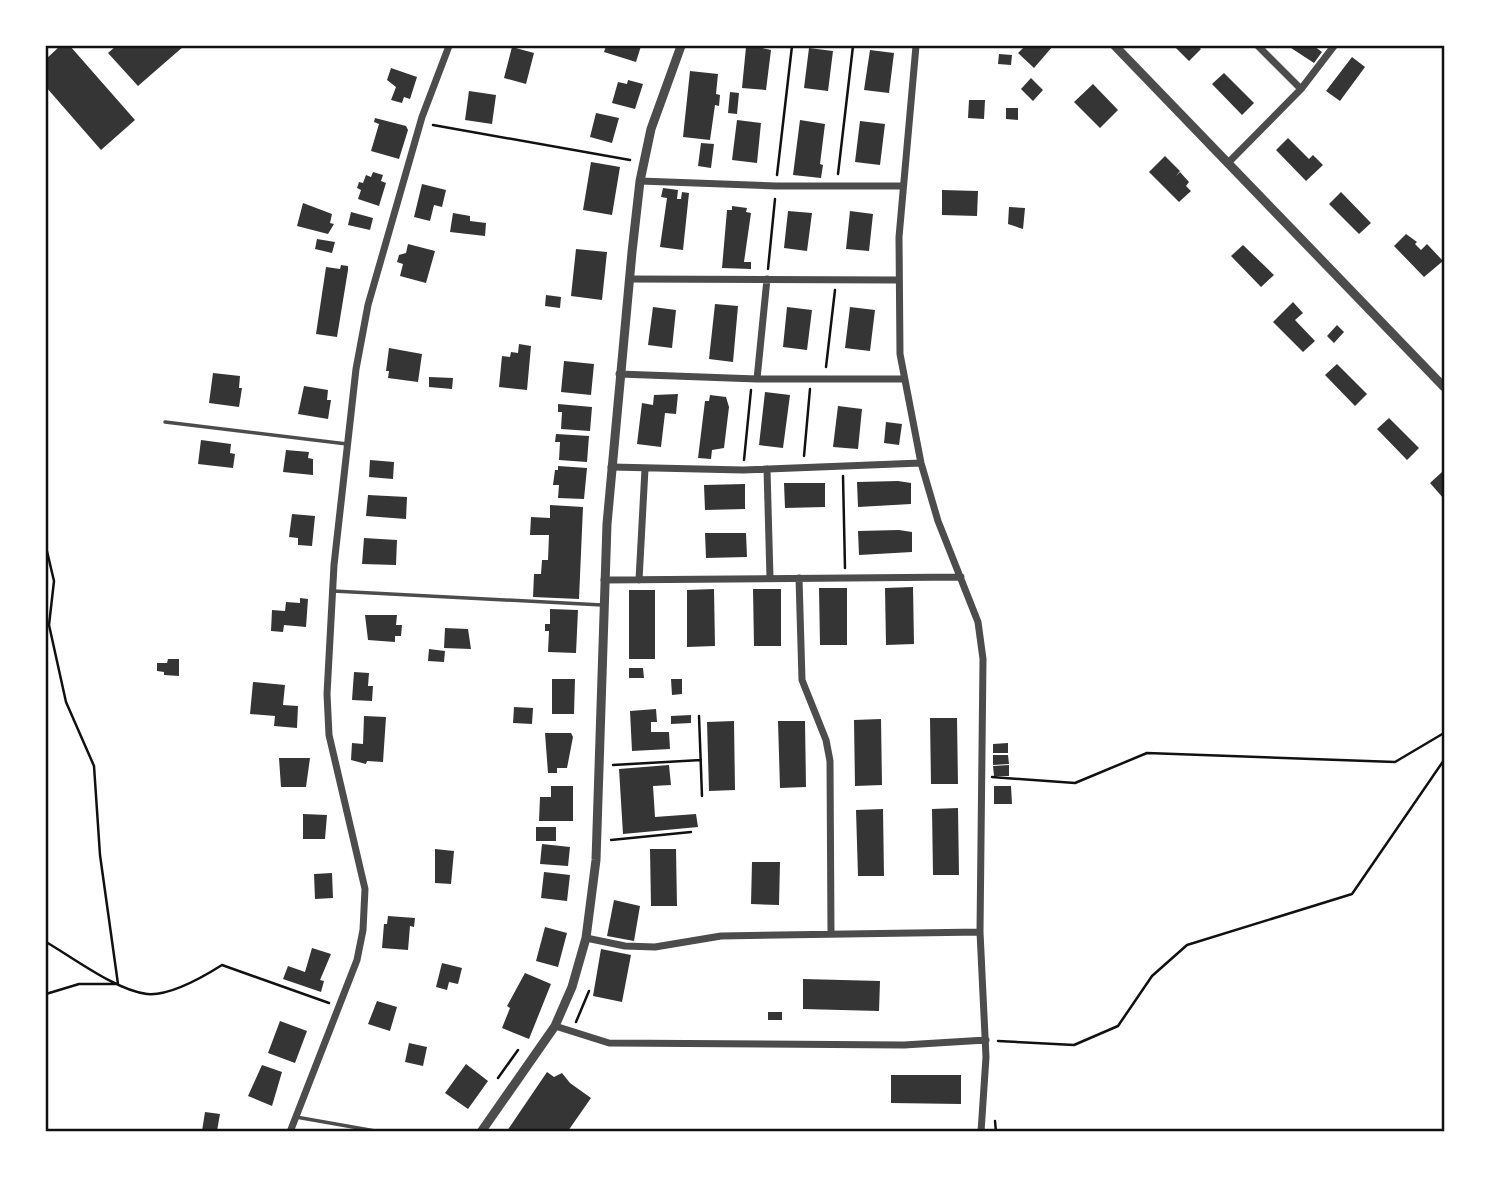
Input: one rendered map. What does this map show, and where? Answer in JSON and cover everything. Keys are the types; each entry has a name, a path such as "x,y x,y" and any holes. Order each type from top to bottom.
{"street":[{"path":"290,1132 361,940 365,889 359,851 329,735 327,694 333,591 347,444 368,305 422,117 449,46"},
{"path":"481,1132 555,1026 572,987 586,938 596,860 603,605 611,467 629,279 640,181 655,117 681,46"},
{"path":"916,46 903,186 898,280 903,379 921,463 938,521 978,622 983,659 980,932 986,1070 981,1132"},
{"path":"1115,46 1444,387"},
{"path":"1258,46 1301,89"},
{"path":"1228,162 1301,89 1334,46"},
{"path":"640,181 776,187 903,186"},
{"path":"629,279 898,280"},
{"path":"754,379 767,279"},
{"path":"619,374 754,379 903,379"},
{"path":"611,467 743,470 921,463"},
{"path":"639,580 645,469"},
{"path":"767,469 769,578"},
{"path":"604,580 961,577"},
{"path":"799,578 802,680 826,740 830,761 831,933"},
{"path":"586,938 625,946 655,947 720,936 980,932"},
{"path":"555,1026 610,1043 904,1045 986,1040"}],"lane":[{"path":"165,422 347,444"},
{"path":"333,591 603,605"},
{"path":"296,1117 381,1132"}],"path":[{"path":"767,279 792,46"},
{"path":"836,186 853,46"},
{"path":"428,124 630,160"},
{"path":"825,379 836,280"},
{"path":"743,470 754,379"},
{"path":"803,468 811,379"},
{"path":"842,466 845,578"},
{"path":"46,547 54,581 49,625 60,676 66,702 94,766 100,855 118,984"},
{"path":"699,716 702,796"},
{"path":"981,776 1076,783 1147,752 1395,762 1444,733"},
{"path":"610,765 701,760"},
{"path":"986,1040 1073,1045 1118,1026 1152,976 1187,945 1352,894 1444,760"},
{"path":"611,840 691,832"},
{"path":"46,942 118,984 147,994 194,982 222,965 338,1006"},
{"path":"46,994 79,984 118,984"},
{"path":"576,1022 589,991"},
{"path":"498,1078 518,1050"}],"building":[{"path":"60,46 70,46 135,120 101,150 46,87 46,59"},
{"path":"116,46 184,46 138,86 108,53"},
{"path":"606,46 641,46 636,62 604,52"},
{"path":"1025,46 1053,46 1034,68 1018,53"},
{"path":"1174,46 1198,46 1201,49 1189,61"},
{"path":"1288,46 1314,46 1322,52 1314,63"},
{"path":"512,47 534,53 526,84 504,78"},
{"path":"746,47 771,50 766,90 742,88"},
{"path":"809,48 833,51 828,91 804,88"},
{"path":"870,50 894,53 889,93 864,90"},
{"path":"999,54 1012,55 1011,65 998,64"},
{"path":"1352,57 1365,67 1340,101 1326,91"},
{"path":"391,68 417,77 410,99 404,97 402,103 391,100 396,87 387,80"},
{"path":"690,71 718,74 716,94 720,95 719,106 715,105 710,140 683,137"},
{"path":"1224,73 1254,103 1242,115 1212,84"},
{"path":"1031,78 1043,90 1033,101 1021,89"},
{"path":"628,80 643,84 635,109 612,103 618,82 627,84"},
{"path":"1093,84 1118,110 1100,128 1074,102"},
{"path":"469,91 496,95 492,124 465,120"},
{"path":"730,92 739,93 737,114 728,113"},
{"path":"969,100 985,100 984,119 968,118"},
{"path":"1006,108 1018,108 1018,120 1006,119"},
{"path":"596,113 619,118 612,143 590,137"},
{"path":"375,118 406,126 408,130 399,159 371,151 379,124 374,122"},
{"path":"737,120 761,123 757,163 732,160"},
{"path":"800,120 825,124 821,178 793,175"},
{"path":"860,121 885,124 880,165 855,162"},
{"path":"1288,138 1309,159 1313,155 1323,165 1306,181 1276,150"},
{"path":"701,143 714,144 711,168 698,166"},
{"path":"1165,156 1180,171 1176,176 1180,172 1189,182 1186,186 1191,191 1179,202 1149,172"},
{"path":"591,162 620,167 612,215 583,210"},
{"path":"373,172 383,175 381,181 386,183 379,206 358,199 361,190 357,188 359,182 363,183 366,175 371,177"},
{"path":"422,184 446,190 442,207 434,205 430,221 414,217"},
{"path":"663,188 678,190 677,199 681,199 682,192 689,193 683,250 660,247 667,198 661,197"},
{"path":"942,190 978,191 977,216 942,215"},
{"path":"1341,192 1371,223 1359,234 1329,204"},
{"path":"303,203 332,214 330,223 334,224 328,234 297,226"},
{"path":"732,206 747,208 746,212 751,213 744,262 751,262 751,269 722,268 727,210 732,210"},
{"path":"1009,207 1025,208 1023,229 1008,224"},
{"path":"788,211 812,213 807,251 784,248"},
{"path":"850,211 873,214 869,251 846,249"},
{"path":"351,212 373,218 370,230 348,225"},
{"path":"453,213 470,216 470,221 486,223 485,236 450,232"},
{"path":"1406,234 1417,242 1415,244 1421,250 1427,244 1443,261 1424,277 1394,246"},
{"path":"317,239 335,242 332,253 315,249"},
{"path":"408,244 435,251 426,283 400,276 403,264 397,262 399,255 406,253"},
{"path":"1243,245 1274,275 1261,287 1231,256"},
{"path":"576,249 607,252 602,300 571,296"},
{"path":"341,265 348,266 348,270 337,337 316,334 326,267 340,269"},
{"path":"546,295 561,297 560,308 545,306"},
{"path":"1293,302 1303,313 1295,320 1315,341 1303,352 1273,322"},
{"path":"715,304 738,306 733,362 709,359"},
{"path":"653,307 676,310 672,348 648,345"},
{"path":"787,307 812,310 807,350 783,347"},
{"path":"850,307 875,310 870,351 845,348"},
{"path":"1337,325 1344,332 1334,343 1327,336"},
{"path":"519,344 531,346 527,390 499,387 502,356 510,357 511,352 518,353"},
{"path":"389,348 422,354 418,382 388,378 389,371 386,371"},
{"path":"564,361 594,364 591,395 561,392"},
{"path":"1337,364 1367,394 1355,406 1325,375"},
{"path":"213,373 240,376 239,388 242,388 239,407 209,403"},
{"path":"429,377 453,378 452,389 429,387"},
{"path":"304,386 328,390 327,400 331,400 328,419 298,414"},
{"path":"765,392 790,395 783,448 759,445"},
{"path":"678,394 676,414 665,413 661,447 637,444 642,403 653,405 654,395"},
{"path":"710,395 726,397 729,407 724,448 712,450 711,459 698,458 705,401 709,401"},
{"path":"558,404 592,407 590,431 561,429 562,412 558,412"},
{"path":"838,406 862,409 858,449 833,447"},
{"path":"1389,418 1419,448 1407,460 1377,429"},
{"path":"886,422 902,424 899,445 884,443"},
{"path":"556,434 589,436 587,462 559,460 560,442 555,442"},
{"path":"201,440 231,444 230,453 235,454 233,468 198,464"},
{"path":"286,450 309,452 308,458 313,459 313,475 283,472"},
{"path":"370,460 394,462 393,479 369,477"},
{"path":"558,466 587,468 584,499 558,498 559,485 553,485"},
{"path":"1442,472 1444,474 1444,499 1430,483"},
{"path":"857,482 911,483 911,504 858,507"},
{"path":"784,483 825,483 825,507 785,508"},
{"path":"745,484 745,509 705,510 704,485"},
{"path":"368,495 407,497 406,519 366,516"},
{"path":"550,505 583,507 579,599 533,597 534,574 541,574 542,560 548,560 549,535 530,535 531,517 550,518"},
{"path":"292,514 315,516 312,546 298,545 298,538 289,537"},
{"path":"858,531 912,532 912,552 859,555"},
{"path":"705,533 746,533 747,557 706,558"},
{"path":"364,538 397,540 396,565 362,564"},
{"path":"913,587 914,644 886,645 885,588"},
{"path":"819,588 847,588 847,645 820,645"},
{"path":"714,589 715,646 687,647 687,590"},
{"path":"753,589 781,589 781,646 754,646"},
{"path":"629,590 655,590 655,659 629,659"},
{"path":"300,598 308,599 306,627 284,625 283,632 271,631 272,610 285,611 286,602 300,603"},
{"path":"550,609 578,610 576,653 548,652 549,631 545,631 545,624 550,624"},
{"path":"365,615 397,615 396,625 402,625 401,636 395,636 395,642 368,640"},
{"path":"445,628 468,629 471,649 444,648"},
{"path":"429,649 445,651 444,662 428,661"},
{"path":"168,659 179,659 179,676 164,675 164,672 157,671 157,663 167,663"},
{"path":"629,668 643,668 644,678 629,678"},
{"path":"354,672 369,673 368,686 373,686 372,701 352,700"},
{"path":"552,679 575,679 574,714 552,714"},
{"path":"671,679 682,679 682,694 672,695"},
{"path":"253,682 285,685 283,705 298,706 297,728 274,726 275,716 250,714"},
{"path":"514,707 533,708 532,724 513,723"},
{"path":"656,709 657,722 651,722 651,732 669,732 670,749 632,751 630,711"},
{"path":"691,715 691,723 671,724 671,716"},
{"path":"364,716 386,717 383,762 367,761 366,764 351,760 352,743 363,744"},
{"path":"930,718 957,718 958,784 931,784"},
{"path":"881,719 882,785 855,786 854,720"},
{"path":"734,721 735,790 709,791 707,722"},
{"path":"778,721 805,721 806,787 780,788"},
{"path":"545,733 571,733 573,737 567,768 557,768 557,773 548,773"},
{"path":"1008,743 1008,753 993,753 993,744"},
{"path":"993,755 1008,755 1009,764 993,765"},
{"path":"279,758 310,758 306,787 281,787"},
{"path":"669,765 671,785 653,786 655,817 696,814 698,827 623,834 619,769"},
{"path":"1009,765 1009,776 994,776 993,766"},
{"path":"551,786 573,786 573,821 539,821 540,797 551,797"},
{"path":"994,786 1011,786 1012,804 994,804"},
{"path":"958,808 959,875 933,875 932,809"},
{"path":"883,809 884,876 858,876 856,810"},
{"path":"303,814 327,815 325,839 303,839"},
{"path":"536,827 556,827 556,841 536,841"},
{"path":"542,844 570,847 568,866 540,864"},
{"path":"435,849 454,851 451,884 435,883"},
{"path":"650,849 676,849 677,906 651,906"},
{"path":"752,862 780,862 779,905 751,904"},
{"path":"544,872 570,875 567,901 541,898"},
{"path":"332,873 333,898 315,899 314,874"},
{"path":"614,900 640,906 634,941 607,936"},
{"path":"388,916 415,918 414,927 410,926 408,950 382,948 384,924 387,924"},
{"path":"545,927 567,933 558,967 536,961"},
{"path":"312,948 331,954 320,980 324,981 321,992 283,979 288,966 305,972"},
{"path":"601,949 631,955 622,1002 593,996"},
{"path":"442,963 462,968 458,984 449,982 447,990 436,987"},
{"path":"525,973 551,984 529,1039 502,1028 510,1008 507,1006"},
{"path":"803,979 880,981 879,1011 803,1009"},
{"path":"377,1001 397,1007 390,1031 368,1024"},
{"path":"768,1012 782,1012 782,1020 768,1020"},
{"path":"280,1021 307,1031 295,1063 268,1053"},
{"path":"409,1043 427,1047 423,1066 405,1062"},
{"path":"466,1064 488,1081 468,1109 445,1093"},
{"path":"262,1065 282,1072 272,1106 248,1096"},
{"path":"547,1072 554,1077 562,1073 570,1083 591,1098 568,1131 507,1131"},
{"path":"891,1075 961,1075 961,1104 891,1103"},
{"path":"205,1112 220,1114 217,1131 202,1131"}]}
